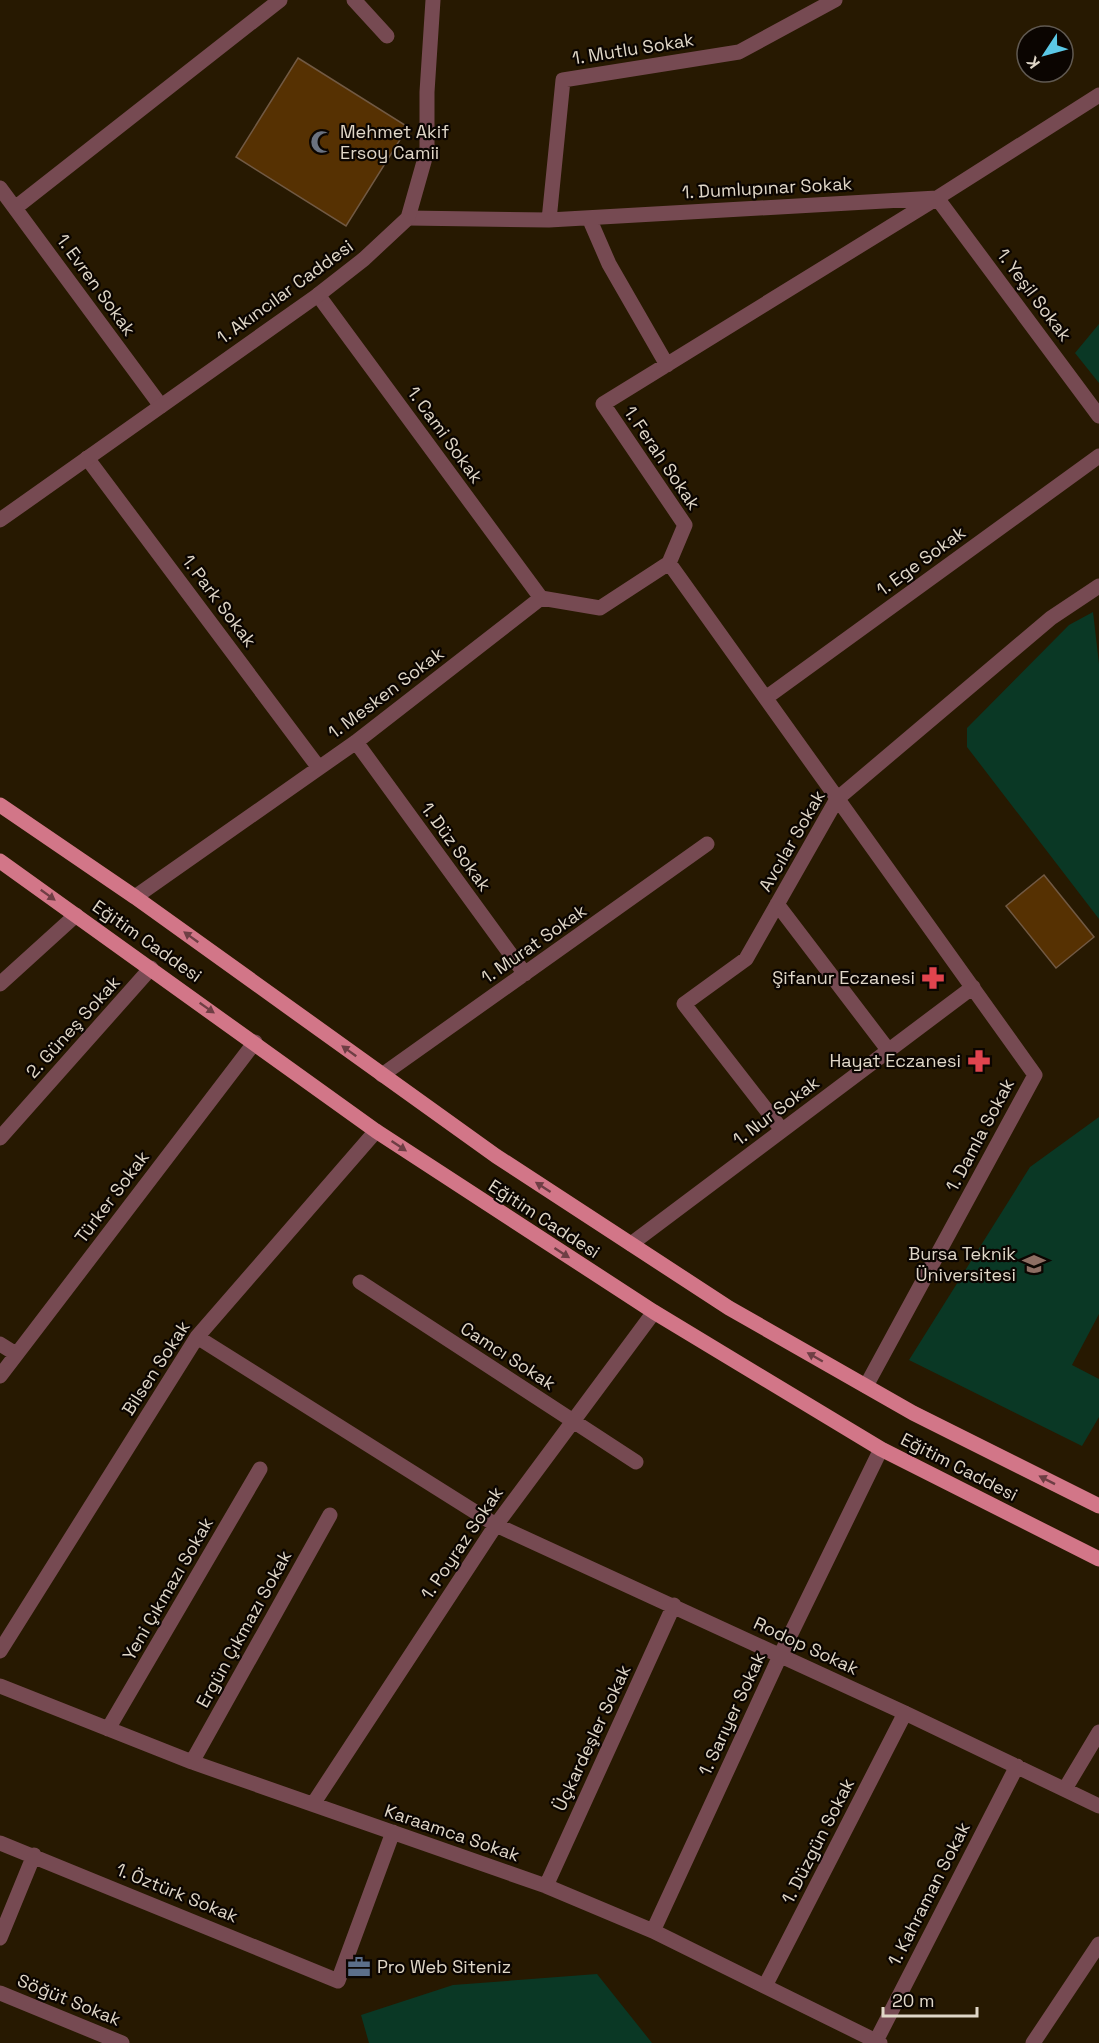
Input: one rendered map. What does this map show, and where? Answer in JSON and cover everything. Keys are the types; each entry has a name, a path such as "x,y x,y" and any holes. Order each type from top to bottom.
{"main road":[{"name":"Eğitim Caddesi","path":"0,805 135,897 496,1156 729,1308 913,1413 1099,1506"},
{"name":"Eğitim Caddesi","path":"0,861 376,1131 654,1312 881,1449 1099,1559"}],"street":[{"path":"15,208 280,0"},
{"path":"354,0 387,36"},
{"path":"408,218 427,151 427,92 433,0"},
{"name":"1. Mutlu Sokak","path":"549,220 563,80 739,52 835,0"},
{"name":"1. Dumlupınar Sokak","path":"408,218 549,220 937,198 1099,95"},
{"name":"1. Evren Sokak","path":"0,188 161,406"},
{"name":"1. Ferah Sokak","path":"669,563 685,525 603,404 937,198"},
{"name":"1. Yeşil Sokak","path":"937,198 1099,416"},
{"name":"1. Akıncılar Caddesi","path":"0,520 318,295 364,259 408,218"},
{"path":"589,218 609,264 666,365"},
{"name":"1. Cami Sokak","path":"318,295 541,598"},
{"name":"1. Ege Sokak","path":"767,697 1099,456"},
{"name":"1. Park Sokak","path":"87,458 319,768"},
{"path":"541,598 600,608 669,563 767,697 837,799"},
{"name":"Avcılar Sokak","path":"782,1130 684,1004 746,959 837,799 1051,618 1099,586"},
{"name":"1. Mesken Sokak","path":"135,897 356,742 541,598"},
{"name":"1. Düz Sokak","path":"356,742 525,974"},
{"name":"1. Damla Sokak","path":"837,799 1035,1074 866,1386"},
{"name":"1. Murat Sokak","path":"382,1075 707,844"},
{"path":"777,904 889,1051"},
{"path":"0,984 76,915"},
{"name":"2. Güneş Sokak","path":"0,1138 151,968"},
{"name":"1. Nur Sokak","path":"631,1244 972,987"},
{"name":"Türker Sokak","path":"0,1376 255,1042"},
{"name":"Bilsen Sokak","path":"0,1651 197,1336 376,1131"},
{"name":"Camcı Sokak","path":"360,1282 636,1462"},
{"name":"1. Poyraz Sokak","path":"313,1804 496,1525 571,1420 654,1312"},
{"name":"Rodop Sokak","path":"197,1336 496,1525 674,1605 1099,1806"},
{"path":"0,1344 16,1354"},
{"name":"1. Sarıyer Sokak","path":"653,1931 780,1656 881,1449"},
{"name":"Yeni Çıkmazı Sokak","path":"108,1729 260,1469"},
{"name":"Ergün Çıkmazı Sokak","path":"192,1762 330,1515"},
{"name":"Üçkardeşler Sokak","path":"546,1886 674,1605"},
{"name":"Karaamca Sokak","path":"0,1686 192,1762 546,1886 653,1931 878,2042"},
{"name":"1. Düzgün Sokak","path":"765,1986 905,1713"},
{"path":"1065,1789 1099,1732"},
{"name":"1. Kahraman Sokak","path":"878,2042 1017,1766"},
{"name":"1. Öztürk Sokak","path":"0,1843 338,1981 393,1832"},
{"path":"0,1938 34,1855"},
{"path":"1033,2043 1099,1944"},
{"name":"Söğüt Sokak","path":"0,1993 122,2043"}],"green space":[{"path":"1099,324 1099,383 1075,353"},
{"path":"1093,612 1099,664 1099,919 967,747 967,728 1069,625"},
{"name":"Bursa Teknik Üniversitesi","path":"1099,1117 1099,1314 1072,1365 1099,1379 1099,1417 1082,1446 909,1360 1030,1167"},
{"path":"597,1974 652,2043 369,2043 361,2015 453,1985"}],"building":[{"name":"Mehmet Akif Ersoy Camii","path":"298,58 408,127 346,226 236,157"},
{"path":"1044,875 1094,937 1056,968 1006,906"}],"place":[{"name":"Mehmet Akif Ersoy Camii","path":"322,142"},
{"name":"Şifanur Eczanesi","path":"933,978"},
{"name":"Hayat Eczanesi","path":"979,1061"},
{"name":"Bursa Teknik Üniversitesi","path":"1034,1264"},
{"name":"Pro Web Siteniz","path":"359,1967"}]}
